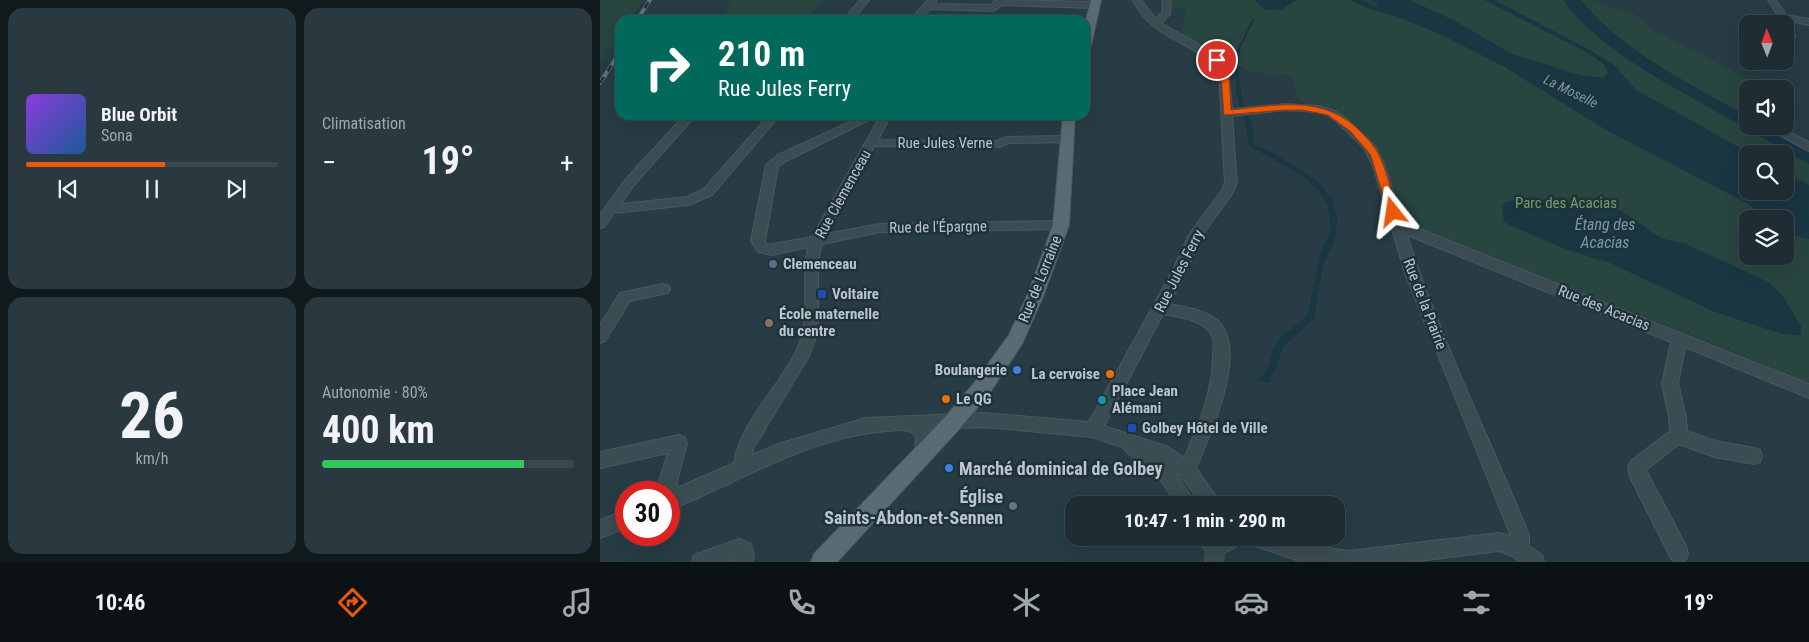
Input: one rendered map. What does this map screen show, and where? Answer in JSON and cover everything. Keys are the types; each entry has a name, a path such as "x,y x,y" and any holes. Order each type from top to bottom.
{"main road":[{"path":"1090,24 1095,3"},
{"name":"Rue de Lorraine","path":"954,421 982,388 1016,339 1036,294 1061,225 1068,120"},
{"path":"822,562 954,421"}],"street":[{"path":"852,15 865,0"},
{"name":"Rue Jules Ferry","path":"1093,430 1180,270 1194,235 1228,192 1231,183 1225,74 1217,60 1155,24 1144,14 1137,0"},
{"path":"1155,24 1166,14 1167,0"},
{"path":"1772,0 1782,15"},
{"path":"990,15 997,3 1002,2 1095,3"},
{"path":"920,15 930,3 994,8"},
{"path":"1794,19 1809,22"},
{"name":"Rue de la Prairie","path":"1227,113 1285,107 1303,107 1331,113 1361,136 1375,156 1427,312 1520,535 1520,550"},
{"path":"600,224 630,183 687,120"},
{"path":"611,208 689,201 708,192 771,120"},
{"path":"761,230 772,165 782,158 863,120"},
{"name":"Rue Clemenceau","path":"742,468 745,447 804,352 811,332 811,262 816,242 883,120"},
{"path":"1787,135 1809,147"},
{"name":"Rue Jules Verne","path":"870,143 999,144 1007,140 1066,139"},
{"name":"Rue de l'Épargne","path":"761,230 758,241 762,249 772,250 880,228 1061,225"},
{"name":"Rue des Acacias","path":"1398,229 1417,234 1809,391"},
{"path":"600,337 625,297 663,289"},
{"path":"1160,308 1203,319 1211,323 1218,331 1221,341 1222,364 1219,392 1187,470"},
{"path":"1679,338 1670,387 1678,413 1680,427 1678,435 1637,467 1639,477 1680,553"},
{"path":"680,496 806,442 853,428 871,424 984,420 1093,430 1162,453 1187,470 1207,496"},
{"path":"904,422 919,428 924,434 923,455"},
{"path":"1678,435 1696,445 1714,450 1754,456"},
{"path":"1124,441 1168,476 1181,496"},
{"path":"600,460 679,443 668,481"},
{"path":"600,529 615,523"},
{"path":"1281,546 1325,560 1349,560 1499,542 1520,550 1535,562"},
{"path":"701,562 739,548 744,551 742,562"}],"green space":[{"path":"600,0 644,0 634,15 615,15 615,42 600,65"},
{"path":"731,0 823,0 810,15 724,15"},
{"name":"Parc des Acacias","path":"1170,0 1255,0 1265,10 1282,9 1296,0 1351,0 1365,7 1401,18 1444,36 1503,66 1608,131 1749,204 1756,210 1739,210 1739,265 1794,265 1794,235 1809,239 1809,383 1705,340 1407,225 1401,221 1388,172 1376,147 1357,128 1337,113 1299,101 1292,76 1252,72 1182,37 1186,9 1170,8"},
{"path":"1409,0 1485,0 1588,53 1605,64 1608,73 1603,78 1580,75 1514,55 1451,19"},
{"path":"1494,0 1563,0 1592,31 1627,59 1739,124 1739,135 1758,135 1775,145 1739,145 1739,147 1636,90 1615,66 1595,53"},
{"path":"1581,0 1591,0 1612,8 1632,12 1652,30 1751,80 1739,80 1739,112 1658,66 1617,36"},
{"path":"1794,156 1809,164 1809,185 1794,177"}],"water":[{"path":"1255,0 1296,0 1282,9 1265,10"},
{"name":"La Moselle","path":"1351,0 1361,0 1377,7 1380,6 1373,0 1409,0 1451,19 1514,55 1580,75 1603,78 1608,73 1604,64 1588,53 1485,0 1494,0 1595,53 1615,66 1636,90 1739,147 1739,199 1608,131 1503,66 1444,36 1401,18 1365,7"},
{"path":"1563,0 1581,0 1617,36 1658,66 1739,112 1739,124 1627,59 1609,46 1576,16"},
{"path":"1255,18 1239,55 1239,78 1244,108 1240,109 1236,91 1238,48 1251,21"},
{"path":"1246,113 1252,123 1254,145 1273,153 1316,180 1333,200 1337,218 1335,240 1323,265 1314,318 1282,348 1277,367 1269,379 1273,381 1267,383 1257,380 1265,372 1276,344 1279,339 1308,314 1320,256 1331,230 1328,205 1319,191 1304,177 1248,144 1246,124 1243,116"},
{"path":"1758,135 1783,135 1809,150 1809,164 1794,156 1794,145 1775,145"},
{"path":"1794,177 1809,185 1809,239 1794,235 1794,210 1756,210 1741,200 1794,200"},
{"name":"Étang des Acacias","path":"1528,199 1599,205 1622,211 1661,238 1686,244 1768,282 1782,295 1801,326 1801,335 1782,334 1715,312 1610,263 1564,249 1504,222 1502,206 1508,201"}],"railway":[{"path":"640,15 650,0"},
{"path":"600,83 615,60"}],"place":[{"name":"Clemenceau","path":"773,264"},
{"name":"Voltaire","path":"822,294"},
{"name":"École maternelle du centre","path":"769,323"},
{"name":"Boulangerie","path":"1017,370"},
{"name":"La cervoise","path":"1110,374"},
{"name":"Le QG","path":"946,399"},
{"name":"Place Jean Alémani","path":"1102,400"},
{"name":"Golbey Hôtel de Ville","path":"1132,428"},
{"name":"Marché dominical de Golbey","path":"949,468"},
{"name":"Église Saints-Abdon-et-Sennen","path":"1013,506"}],"route":[{"path":"1217,60 1225,74 1227,113 1303,107 1331,113 1353,129 1361,136 1375,156 1393,212"}]}
